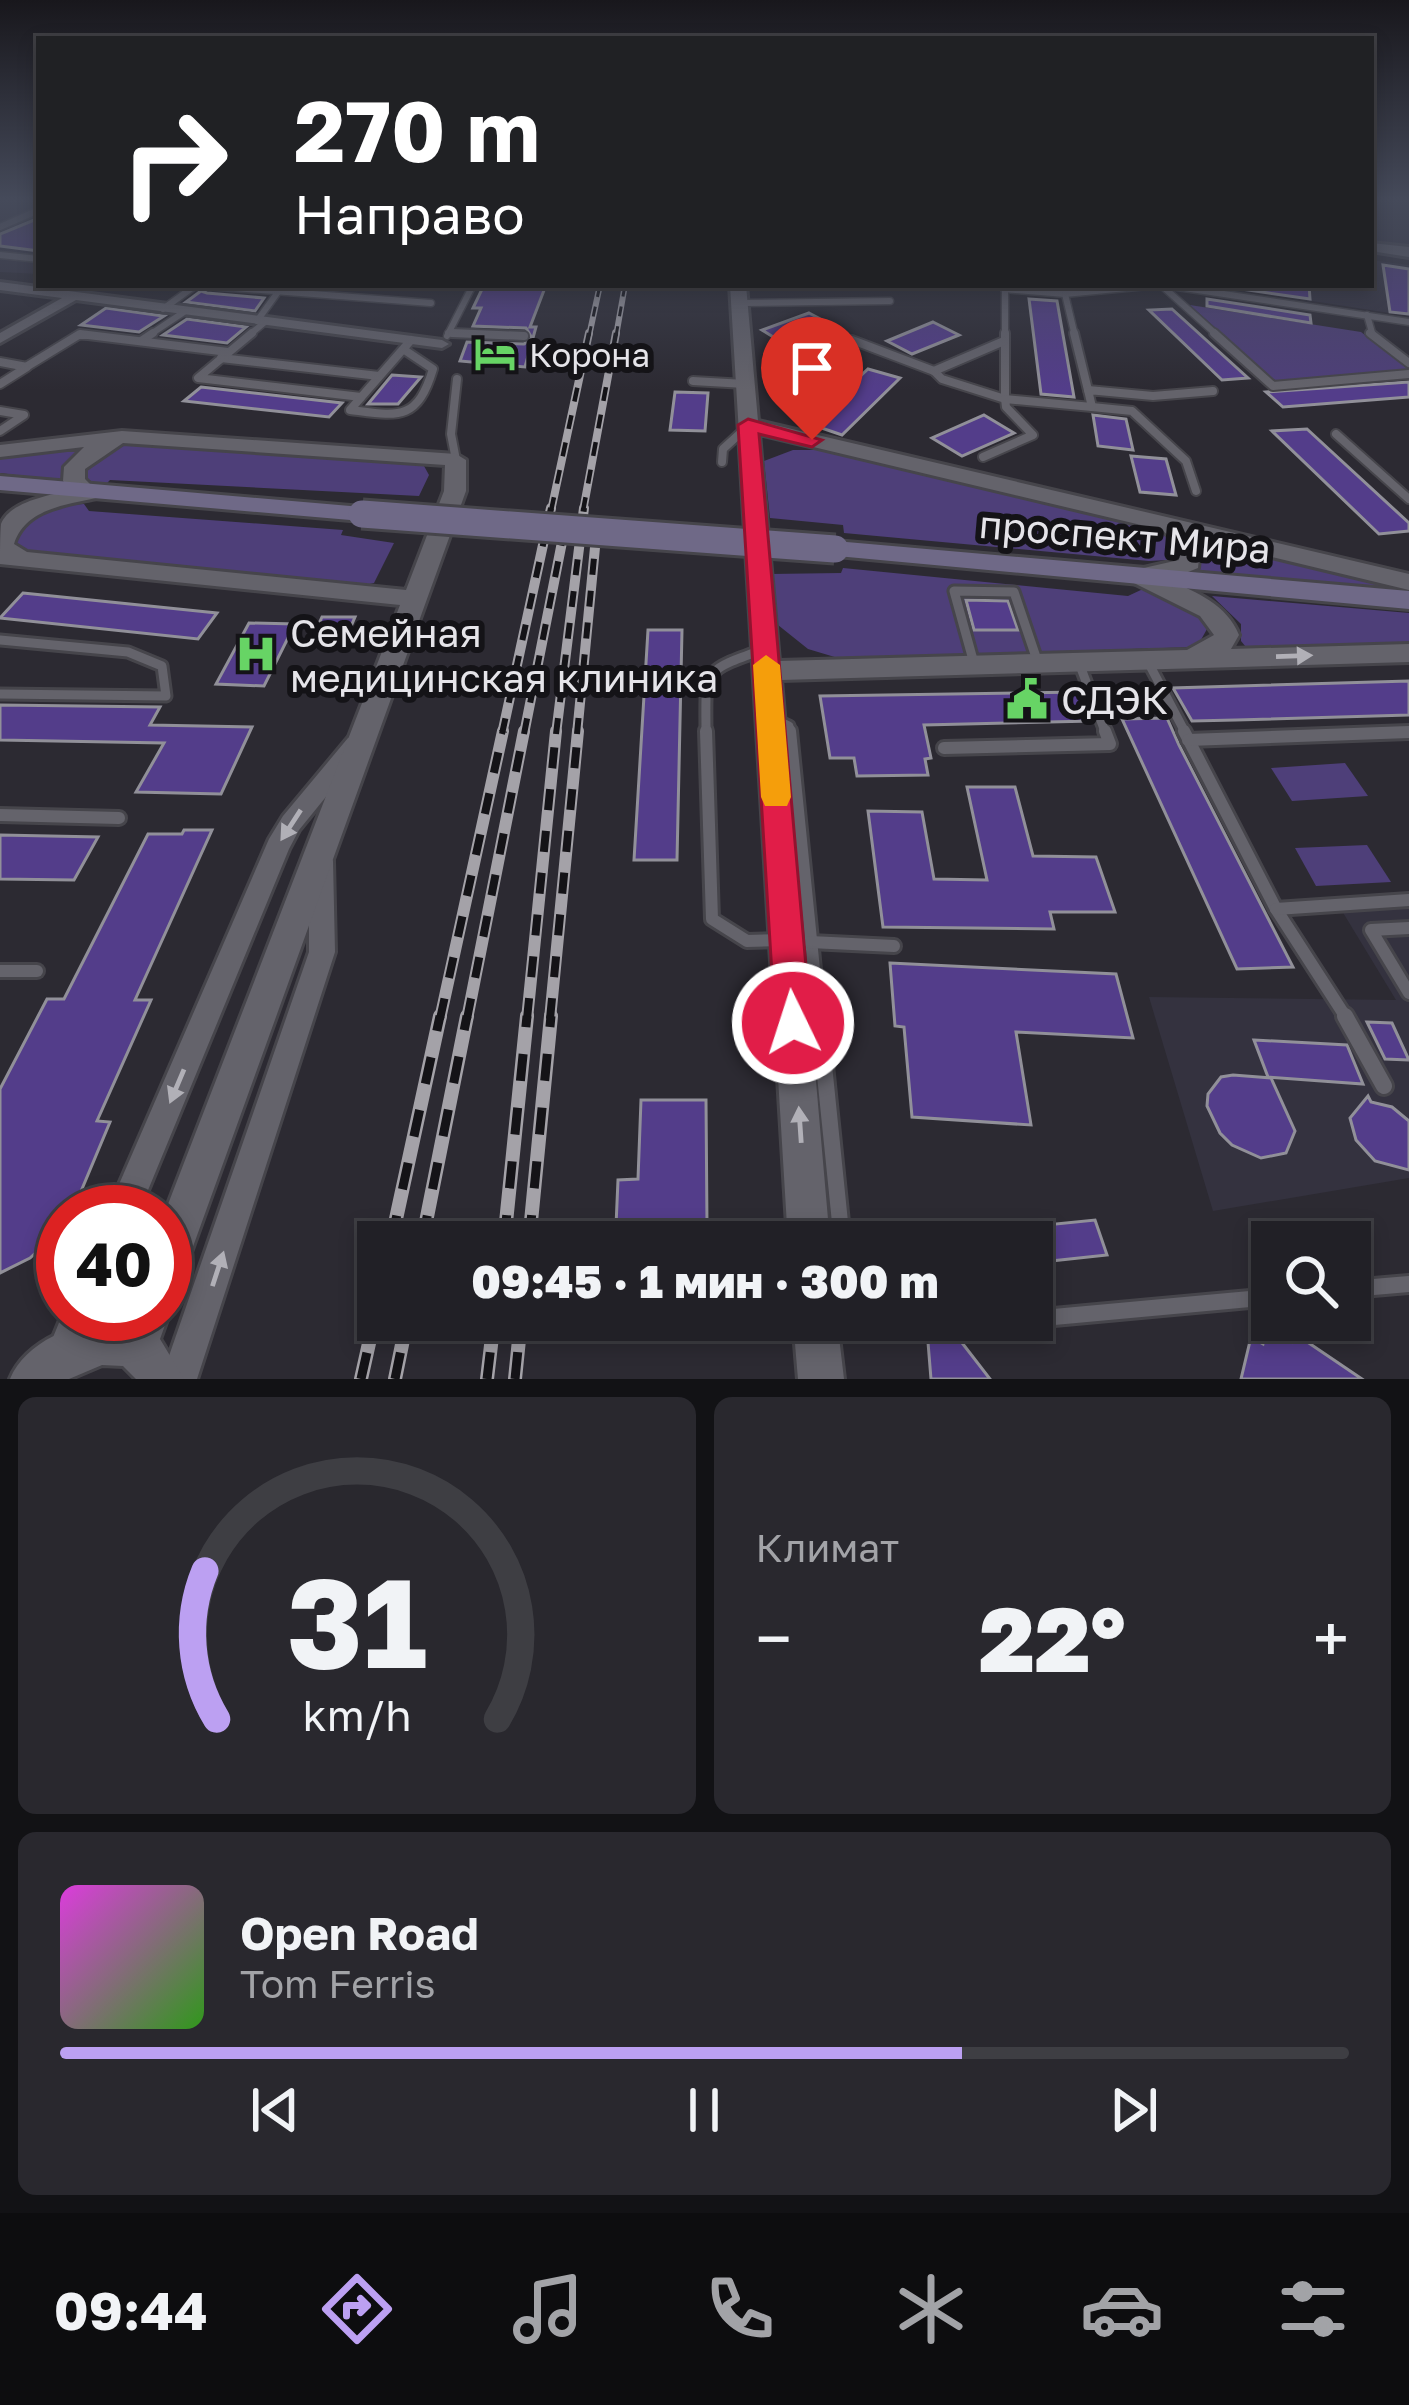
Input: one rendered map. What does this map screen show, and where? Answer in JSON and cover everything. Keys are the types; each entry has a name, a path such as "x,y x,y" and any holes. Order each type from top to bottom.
{"main road":[{"name":"проспект Мира","path":"0,483 1409,600"}],"street":[{"path":"0,286 407,344 446,338"},
{"path":"738,294 770,719 798,941 808,1221"},
{"path":"0,339 71,298"},
{"path":"748,425 1409,582"},
{"path":"88,493 74,481 74,467 91,452 137,437"},
{"path":"0,451 137,437 456,460 455,491 192,1193"},
{"path":"88,493 41,505 15,520 6,529 2,546 10,558 416,598"},
{"path":"1124,575 1168,574 1190,563 1192,544 1167,525"},
{"path":"1124,575 1182,592 1221,621 1224,635 1218,647 1179,659"},
{"path":"766,660 975,667 1409,653"},
{"path":"134,1185 278,846 291,823 364,734"},
{"path":"179,1379 322,952 320,849"},
{"path":"59,1349 114,1340 148,1346"},
{"path":"821,1379 827,1341"}],"lane":[{"path":"163,309 192,288"},
{"path":"225,288 431,303"},
{"path":"281,288 261,322 198,378 362,397"},
{"path":"471,288 446,338 524,336"},
{"path":"982,457 1033,435 1006,407 1005,288"},
{"path":"1014,288 1065,294 1094,288"},
{"path":"1164,288 1273,386 1409,374"},
{"path":"1182,288 1409,322"},
{"path":"738,294 890,301"},
{"path":"1065,294 1092,407"},
{"path":"142,341 184,312"},
{"path":"1366,315 1370,334 1409,363"},
{"path":"0,383 80,334 380,376"},
{"path":"823,352 852,340 934,371 942,379 1005,399 1132,411 1186,460 1196,490"},
{"path":"934,371 1004,341"},
{"path":"407,344 433,369 426,397 413,412 350,410 362,397 407,344"},
{"path":"0,362 26,367"},
{"path":"456,460 451,434 457,379"},
{"path":"693,381 745,384"},
{"path":"1088,390 1154,396 1213,391"},
{"path":"0,411 24,416 0,431"},
{"path":"722,462 723,449 748,425"},
{"path":"1336,434 1409,499"},
{"path":"975,667 954,591 1014,592 1038,664"},
{"path":"0,640 128,652 162,666 167,684 166,696 0,694"},
{"path":"766,660 716,666 706,680 707,871 712,919 747,941 894,946"},
{"path":"1147,660 1276,909 1337,1000 1384,1086"},
{"path":"944,748 1110,744 1079,663"},
{"path":"1188,740 1409,732"},
{"path":"0,815 119,818"},
{"path":"1276,909 1409,900"},
{"path":"1409,928 1371,930 1409,993"},
{"path":"798,941 839,1221"},
{"path":"0,971 37,971"},
{"path":"1371,1287 1409,1284"},
{"path":"1053,1318 1251,1299"}],"shaded area":[{"path":"0,261 36,261 36,274 0,272"},
{"path":"1374,261 1409,265 1409,316 1228,288 1374,288"},
{"path":"1190,305 1361,332 1409,369 1275,381"},
{"path":"94,443 63,466 62,481 0,473 0,457"},
{"path":"140,443 405,462 424,466 429,475 419,496 110,480 105,485 84,479 82,466 107,449"},
{"path":"793,450 825,450 1149,525 1176,542 1176,553 1167,560 1149,561 844,533 843,525 770,518 764,461"},
{"path":"84,504 89,511 343,530 341,535 394,543 374,583 360,586 37,554 11,543 31,518 62,506"},
{"path":"1184,530 1409,589 1197,572 1204,558"},
{"path":"843,568 1128,596 1143,589 1194,609 1207,629 1197,647 838,658 808,649 778,625 770,574 841,573"},
{"path":"1212,596 1409,613 1409,647 1250,652 1241,641 1241,624"},
{"path":"1345,763 1368,796 1292,801 1271,768"},
{"path":"1367,845 1391,882 1316,886 1295,848"},
{"path":"1409,907 1409,1178 1213,1211 1149,997 1396,1000 1342,911"}],"building":[{"path":"1383,265 1409,269 1409,314 1390,312"},
{"path":"483,288 545,288 530,327 536,327 525,367 460,361 467,342 524,344 532,338 526,328 473,326 481,308 473,308"},
{"path":"1235,288 1309,288 1310,299"},
{"path":"201,291 264,298 255,311 186,302"},
{"path":"1029,299 1057,301 1074,397 1041,394"},
{"path":"1207,299 1310,315 1311,323 1207,306"},
{"path":"106,308 164,316 139,332 81,325"},
{"path":"1172,309 1248,378 1222,380 1149,310"},
{"path":"809,313 832,325 783,343 762,330"},
{"path":"187,319 246,327 227,343 163,335"},
{"path":"933,322 959,335 912,354 887,341"},
{"path":"798,364 855,381 868,369 900,378 842,435 810,424 837,397 780,379"},
{"path":"392,375 421,377 398,404 368,404"},
{"path":"1409,382 1409,397 1283,407 1266,392"},
{"path":"201,387 342,403 329,417 184,401"},
{"path":"675,392 708,393 705,431 670,430"},
{"path":"984,415 1014,433 962,456 932,438"},
{"path":"1093,415 1126,419 1133,450 1098,446"},
{"path":"1307,429 1409,523 1409,531 1379,534 1272,431"},
{"path":"1131,456 1166,459 1176,495 1140,492"},
{"path":"23,593 217,613 198,639 0,618"},
{"path":"966,600 1008,601 1018,630 974,630"},
{"path":"322,617 355,617 346,638 313,637"},
{"name":"Семейная медицинская клиника","path":"249,623 295,624 264,686 216,684"},
{"path":"648,630 682,630 677,860 634,860"},
{"path":"1409,681 1409,715 1192,721 1173,688"},
{"path":"1080,692 1091,721 924,725 931,758 925,759 928,775 857,776 854,758 830,758 820,696"},
{"path":"0,705 160,707 150,725 252,727 221,794 136,792 164,743 0,740"},
{"path":"1167,718 1293,967 1237,969 1122,719"},
{"path":"967,787 1015,787 1033,856 1096,857 1115,912 1050,912 1054,929 883,927 868,811 922,812 934,879 987,880"},
{"path":"184,830 212,830 135,1000 151,1000 97,1121 110,1122 84,1185 36,1185 36,1252 0,1273 0,1089 47,999 64,999 148,834 182,834"},
{"path":"0,835 98,837 74,880 0,879"},
{"path":"890,963 1116,974 1133,1038 1016,1032 1031,1125 912,1117 904,1027 895,1026"},
{"path":"1367,1022 1392,1023 1409,1060 1385,1059"},
{"path":"1254,1040 1347,1045 1363,1084 1268,1077"},
{"path":"1221,1077 1271,1078 1295,1131 1286,1153 1261,1158 1232,1145 1220,1133 1207,1106 1208,1094"},
{"path":"1368,1096 1409,1121 1409,1170 1375,1161 1356,1140 1350,1118"},
{"path":"641,1100 706,1100 707,1221 616,1221 618,1180 638,1179"},
{"path":"1095,1220 1107,1255 1053,1261 1053,1224"},
{"path":"1251,1337 1263,1344 1306,1341 1362,1379 1241,1379"},
{"path":"928,1341 961,1341 990,1379 931,1379"}],"railway":[{"path":"589,336 599,288"},
{"path":"616,336 624,288"},
{"path":"551,511 589,333"},
{"path":"583,511 616,333"},
{"path":"502,734 551,508"},
{"path":"556,734 584,508"},
{"path":"524,734 564,532"},
{"path":"577,734 596,537"},
{"path":"440,1019 503,731"},
{"path":"467,1019 524,731"},
{"path":"527,1019 556,731"},
{"path":"550,1019 578,731"},
{"path":"396,1221 440,1016"},
{"path":"426,1221 467,1016"},
{"path":"506,1221 527,1016"},
{"path":"531,1221 551,1016"},
{"path":"361,1379 370,1341"},
{"path":"395,1379 403,1341"},
{"path":"487,1379 492,1341"},
{"path":"515,1379 519,1341"}],"slow traffic":[{"path":"766,665 776,797"}],"place":[{"name":"Корона","path":"495,354"},
{"name":"Семейная медицинская клиника","path":"256,654"},
{"name":"СДЭК","path":"1027,699"}],"route":[{"path":"793,1023 748,425 812,440"}]}
